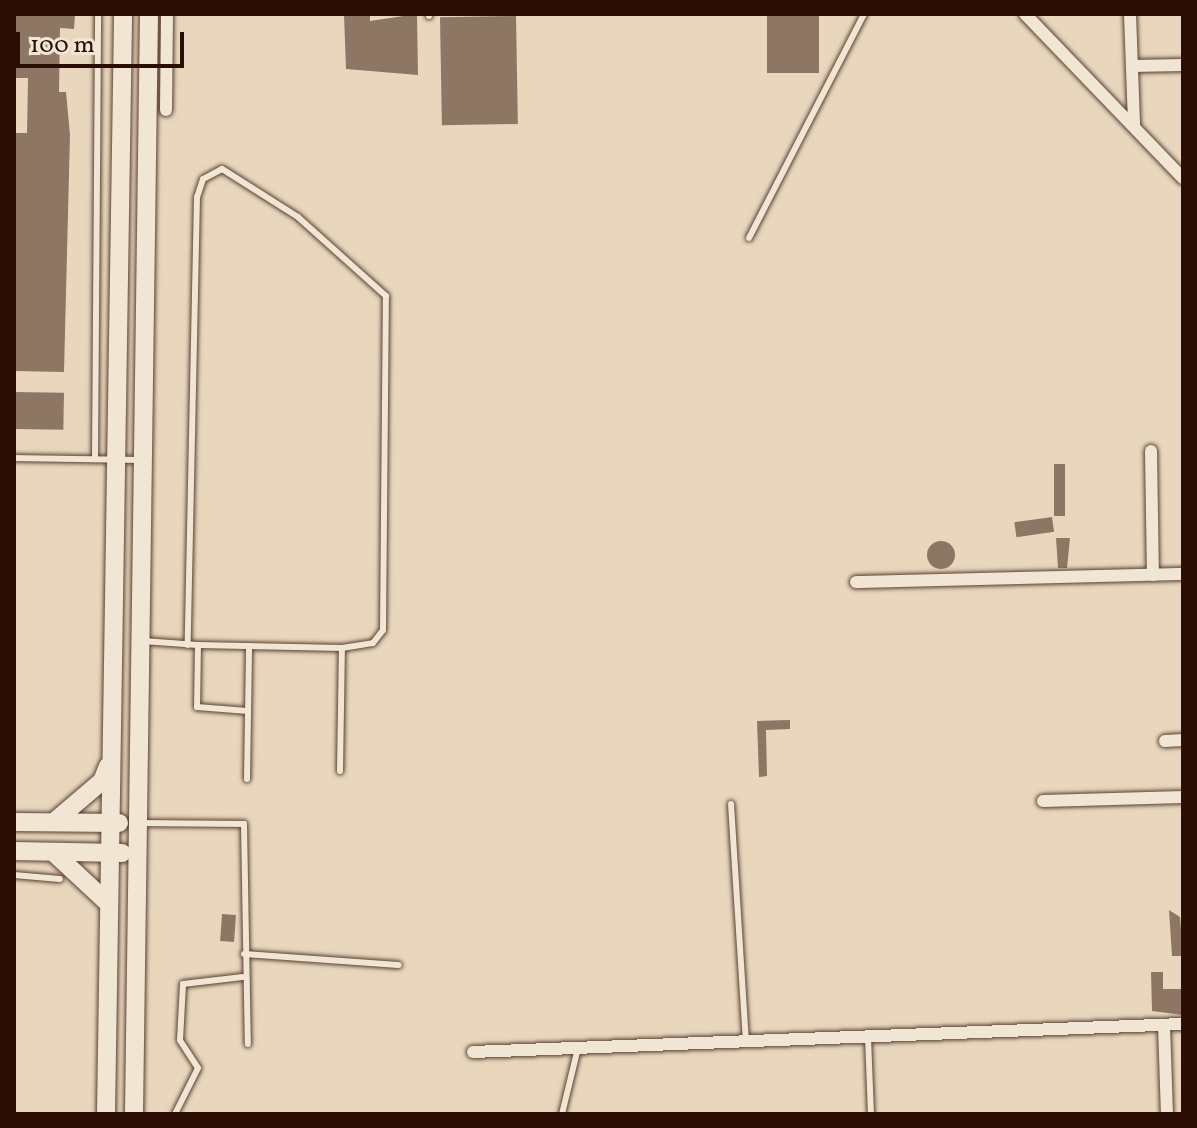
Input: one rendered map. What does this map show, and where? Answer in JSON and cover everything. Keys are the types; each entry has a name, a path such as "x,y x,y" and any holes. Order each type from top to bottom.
{"main road":[{"path":"106,1114 123,14"},
{"path":"134,1114 149,14"},
{"path":"121,100 149,100"},
{"path":"53,823 102,781 111,759"},
{"path":"14,822 137,823"},
{"path":"14,851 137,852"},
{"path":"52,852 109,904"}],"street":[{"path":"166,110 167,14"},
{"path":"1025,14 1183,178"},
{"path":"1130,14 1134,125"},
{"path":"1132,66 1183,65"},
{"path":"1151,451 1153,575"},
{"path":"856,582 1183,574"},
{"path":"1165,741 1183,740"},
{"path":"1043,801 1183,797"},
{"path":"473,1052 1183,1024"},
{"path":"1164,1025 1167,1114"}],"lane":[{"path":"95,459 98,14"},
{"path":"749,238 864,14"},
{"path":"140,641 188,645 342,648 373,643 383,630 387,298 316,231 222,169 203,179 197,197 188,645"},
{"path":"14,458 142,460"},
{"path":"198,645 197,707 248,711"},
{"path":"247,779 249,646"},
{"path":"340,771 342,648"},
{"path":"731,804 746,1040"},
{"path":"137,823 241,821 243,977 248,1044"},
{"path":"14,875 60,879"},
{"path":"244,954 399,965"},
{"path":"175,1114 198,1068 180,1045 183,984 243,977"},
{"path":"868,1037 871,1114"},
{"path":"562,1114 578,1048"}],"building":[{"path":"14,14 75,14 74,29 60,28 59,92 66,92 70,135 64,372 14,371 14,133 27,133 28,78 14,78"},
{"path":"370,14 370,21 417,14 418,75 346,69 344,15"},
{"path":"767,14 819,14 819,73 767,73"},
{"path":"516,16 518,124 442,125 440,17"},
{"path":"14,392 64,393 63,430 14,429"},
{"path":"1054,464 1065,464 1065,516 1054,516"},
{"path":"1052,517 1054,532 1016,537 1014,522"},
{"path":"1056,538 1070,538 1067,568 1058,568"},
{"path":"941,541 951,545 955,555 951,565 941,569 931,565 927,555 931,545"},
{"path":"790,720 790,729 766,730 767,776 759,777 757,721"},
{"path":"1169,910 1180,917 1183,956 1172,956"},
{"path":"222,914 236,915 234,942 220,941"},
{"path":"1151,972 1163,972 1163,989 1183,989 1183,1015 1152,1011"}]}
